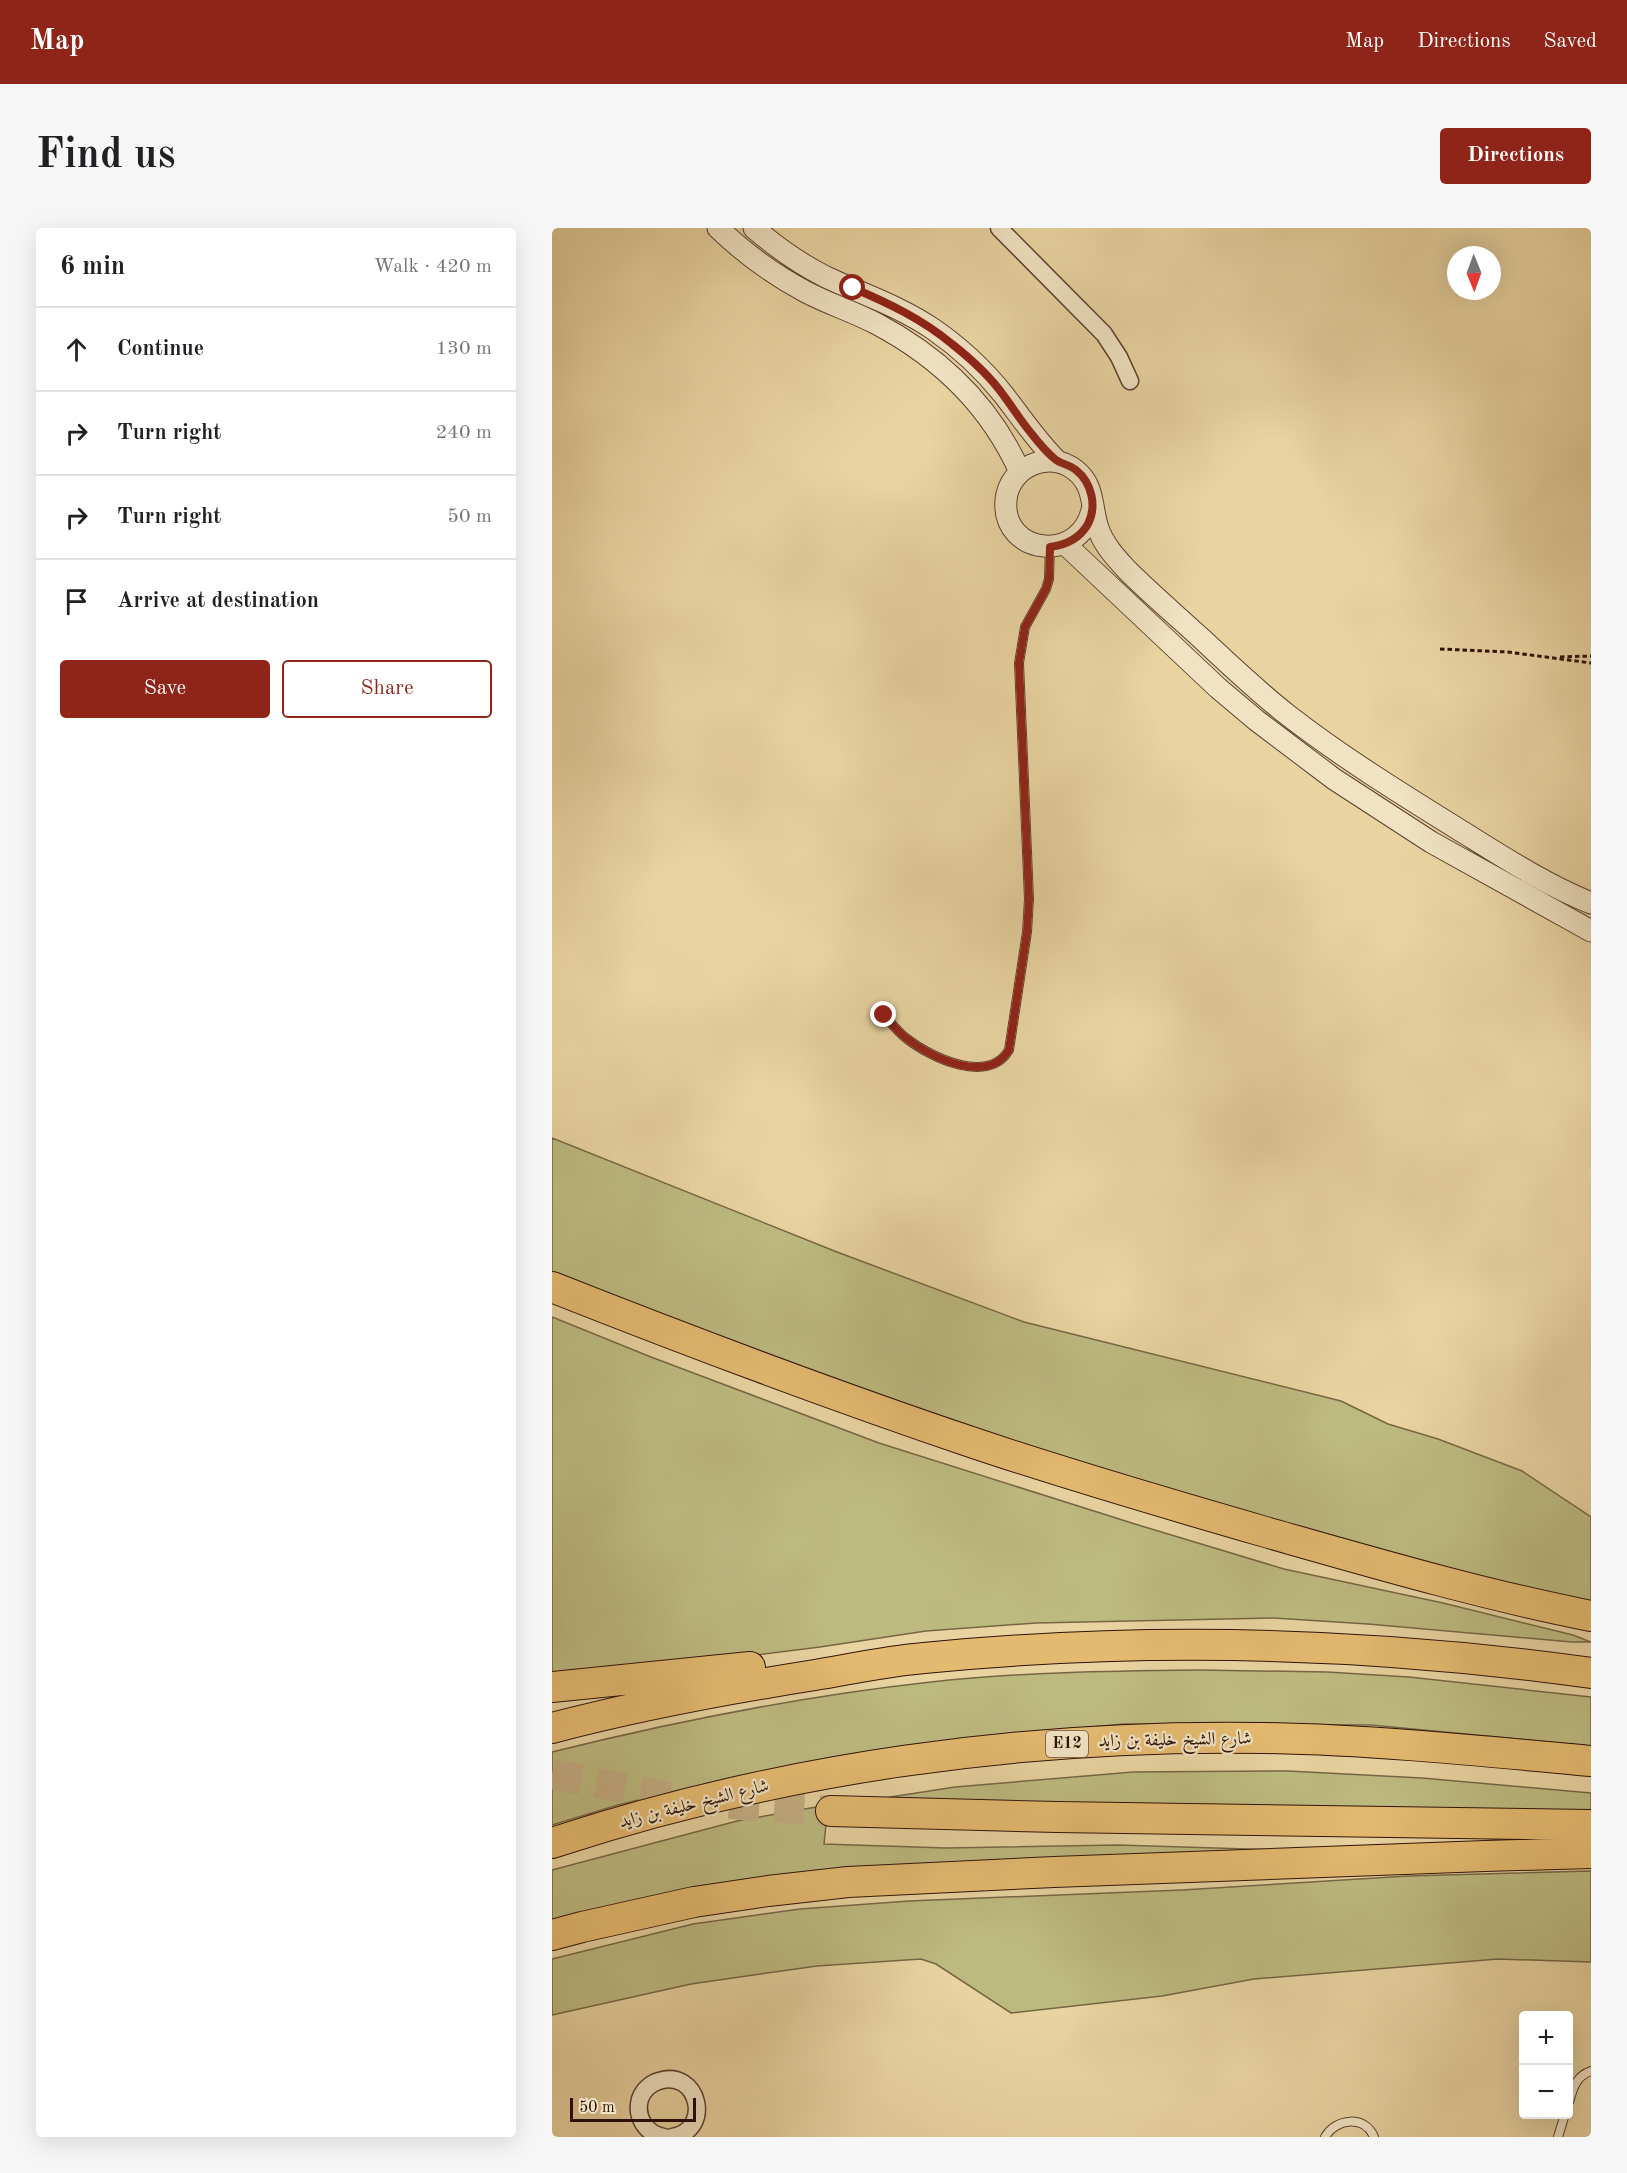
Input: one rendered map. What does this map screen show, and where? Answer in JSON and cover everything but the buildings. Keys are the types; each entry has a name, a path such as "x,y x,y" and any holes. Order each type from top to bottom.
{"highway":[{"path":"552,1287 833,1394 1067,1473 1407,1572 1591,1616"},
{"path":"552,1687 774,1665 1130,1645 1293,1646 1377,1650 1591,1672"},
{"path":"552,1728 646,1704 921,1658"},
{"name":"شارع الشيخ خليفة بن زايد","path":"552,1843 654,1812 772,1785 906,1761 1054,1745 1200,1738 1317,1740 1411,1745 1591,1761"},
{"path":"831,1810 1057,1817 1591,1825"},
{"path":"552,1935 694,1902 848,1882 1090,1870 1591,1853"}],"street":[{"path":"718,228 772,272 809,293 875,323 898,336 939,366 962,386 995,424 1008,445 1020,472"},
{"path":"754,228 803,264 826,277 894,306 932,328 953,344 988,377 1028,430 1057,461"},
{"path":"999,228 1104,334 1119,357 1130,381"},
{"path":"1057,461 1067,464 1083,477 1092,495 1091,514 1082,532 1058,545 1039,546 1028,542 1012,527 1008,518 1006,498 1008,488 1020,472 1037,462 1057,461"},
{"path":"1092,504 1098,530 1121,563 1288,715 1420,806 1545,880 1591,903"},
{"path":"1058,545 1218,688 1344,786 1431,842 1591,931"},
{"path":"662,2079 679,2081 692,2091 698,2107 695,2130 663,2137 644,2126 640,2118 639,2102 648,2087 662,2079"}],"lane":[{"path":"884,1015 906,1038 934,1056 949,1061 981,1068 998,1063 1009,1050 1027,932 1029,899 1019,663 1025,627 1046,589 1058,545"},
{"path":"1573,2091 1576,2082 1586,2073 1591,2072"},
{"path":"1558,2137 1564,2119"},
{"path":"1325,2137 1329,2130 1340,2123 1352,2121 1363,2123 1371,2129 1374,2137"}],"path":[{"path":"1440,649 1508,652 1591,663"},
{"path":"1550,657 1591,656"}],"shaded area":[{"path":"552,1138 837,1252 1024,1322 1341,1401 1388,1424 1438,1439 1522,1471 1591,1517 1591,1614 988,1437 552,1275"},
{"path":"552,1317 879,1443 1135,1524 1284,1569 1443,1603 1573,1635 1591,1642 1274,1618 1036,1623 926,1631 820,1647 552,1681"},
{"path":"1199,1670 1327,1672 1409,1677 1591,1697 1591,1746 1371,1725 1124,1724 1013,1734 830,1759 730,1778 618,1805 552,1825 552,1752 693,1720 835,1694 931,1682 1031,1674"},
{"path":"1288,1771 1422,1778 1591,1793 1591,1815 839,1805 955,1787 1133,1772"},
{"path":"828,1805 824,1844 946,1848 1118,1845 1311,1851 552,1924 552,1870 737,1821"},
{"path":"1591,1871 1591,1962 1498,1959 1254,1979 1162,1996 1011,2013 936,1964 921,1959 817,1966 691,1984 552,2015 552,1959 693,1924 800,1909 909,1901 1182,1890 1408,1876"}],"tunnel":[{"path":"552,1774 675,1798 831,1811"}],"route":[{"path":"853,288 914,317 953,344 988,377 1042,446 1057,461 1067,464 1083,477 1092,495 1091,514 1082,532 1065,544 1050,547 1049,579 1025,627 1021,645 1019,663 1029,899 1027,932 1009,1050 998,1063 981,1068 949,1061 920,1048 906,1038 884,1015"}]}
